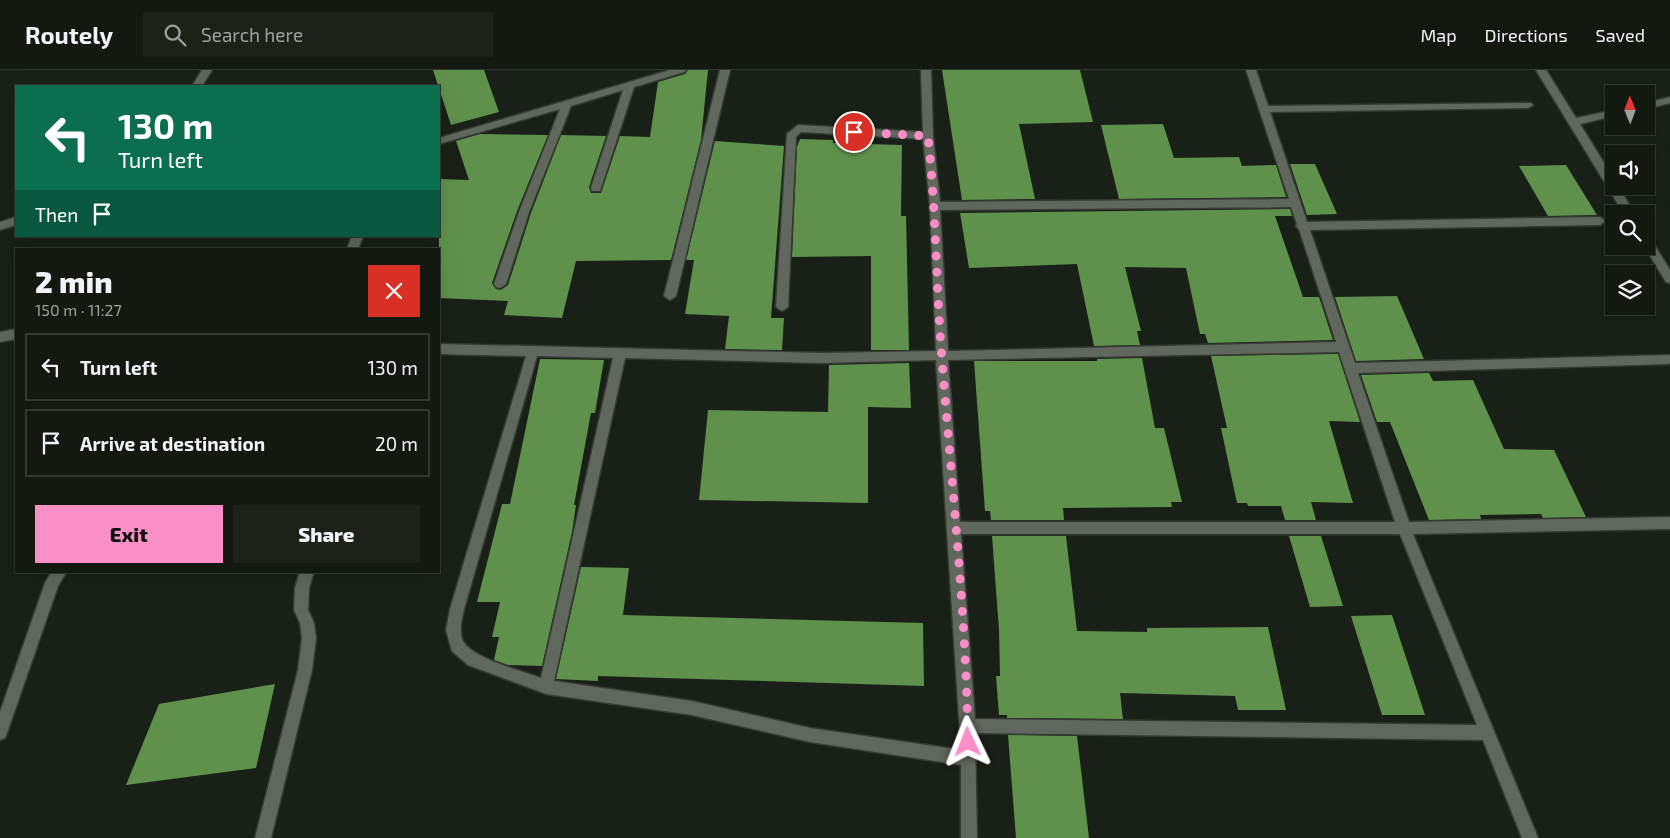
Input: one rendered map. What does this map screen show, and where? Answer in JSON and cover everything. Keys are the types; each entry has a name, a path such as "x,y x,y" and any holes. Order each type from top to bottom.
{"street":[{"path":"198,85 207,70"},
{"path":"440,141 681,70"},
{"path":"670,296 725,70"},
{"path":"926,70 928,136 936,206 942,356 956,528 968,726 969,838"},
{"path":"1251,70 1301,226 1404,528 1489,733 1530,838"},
{"path":"1541,70 1575,122 1625,205"},
{"path":"596,188 630,84"},
{"path":"1655,104 1670,100"},
{"path":"500,284 524,212 568,104"},
{"path":"1263,109 1528,105"},
{"path":"1575,122 1605,115"},
{"path":"782,306 791,136 798,128 928,136"},
{"path":"936,206 1293,202"},
{"path":"1301,226 1600,221"},
{"path":"0,226 15,222"},
{"path":"1655,255 1670,279"},
{"path":"0,337 15,334"},
{"path":"440,349 822,358 1342,347"},
{"path":"533,351 462,590 453,630 457,646 473,660 546,687 692,708 810,735 969,759"},
{"path":"546,687 620,354"},
{"path":"1349,368 1668,359"},
{"path":"956,528 1404,528 1670,523"},
{"path":"0,733 52,583 59,573"},
{"path":"263,838 305,670 309,638 307,623 301,610 302,588 306,573"},
{"path":"968,726 1489,733"}],"building":[{"path":"433,70 484,70 499,112 451,125 440,91 440,85 438,85"},
{"path":"688,70 708,70 701,140 671,260 576,261 562,318 504,315 508,301 440,298 440,179 469,180 456,141 480,134 548,135 517,211 492,283 496,289 501,290 508,285 531,213 561,135 606,136 589,187 591,193 601,193 620,136 650,137 658,82 685,74"},
{"path":"942,70 1080,70 1093,122 1019,124 1035,199 962,200"},
{"path":"1163,124 1174,158 1239,157 1242,166 1276,165 1286,197 1119,199 1101,125"},
{"path":"800,139 833,140 833,143 902,145 901,216 906,216 909,350 871,350 871,256 792,257 797,147"},
{"path":"715,141 784,146 771,318 784,318 782,350 725,349 729,316 685,314 694,260 686,260"},
{"path":"1290,164 1315,164 1337,214 1307,215"},
{"path":"1566,165 1597,215 1548,216 1519,166"},
{"path":"1290,209 1292,216 1275,216 1303,297 1319,297 1333,340 1208,343 1205,334 1200,334 1186,268 1125,267 1141,331 1137,331 1140,345 1094,346 1077,264 969,268 960,213"},
{"path":"1397,296 1424,359 1356,361 1335,297"},
{"path":"1338,354 1360,422 1329,421 1353,503 1311,502 1316,520 1285,520 1281,506 1248,506 1247,503 1237,503 1221,428 1227,428 1211,356"},
{"path":"1142,358 1155,428 1164,428 1182,502 1171,502 1172,507 1063,508 1064,520 991,520 990,511 985,511 974,361 1097,361 1097,359"},
{"path":"540,359 604,360 595,413 591,413 574,505 576,505 572,532 542,666 508,665 494,660 499,637 492,637 500,602 477,602 502,504 510,504"},
{"path":"909,363 911,408 868,407 868,503 699,500 708,410 828,412 829,365"},
{"path":"1429,373 1433,381 1473,380 1504,449 1554,450 1586,517 1543,518 1541,514 1480,515 1481,519 1429,520 1390,422 1377,422 1361,375"},
{"path":"992,536 1066,536 1077,631 1147,632 1147,628 1268,627 1286,710 1238,710 1235,696 1120,693 1123,719 1007,718 1007,715 999,715 996,676 1000,676 999,630"},
{"path":"1289,536 1321,536 1343,606 1310,607"},
{"path":"581,567 629,568 623,615 923,623 924,686 598,676 598,681 556,679"},
{"path":"1392,615 1425,715 1382,715 1351,616"},
{"path":"275,684 256,768 126,785 159,704"},
{"path":"1008,735 1077,736 1089,838 1016,838"}],"route":[{"path":"854,132 928,136 936,206 942,356 956,528 968,742"}]}
